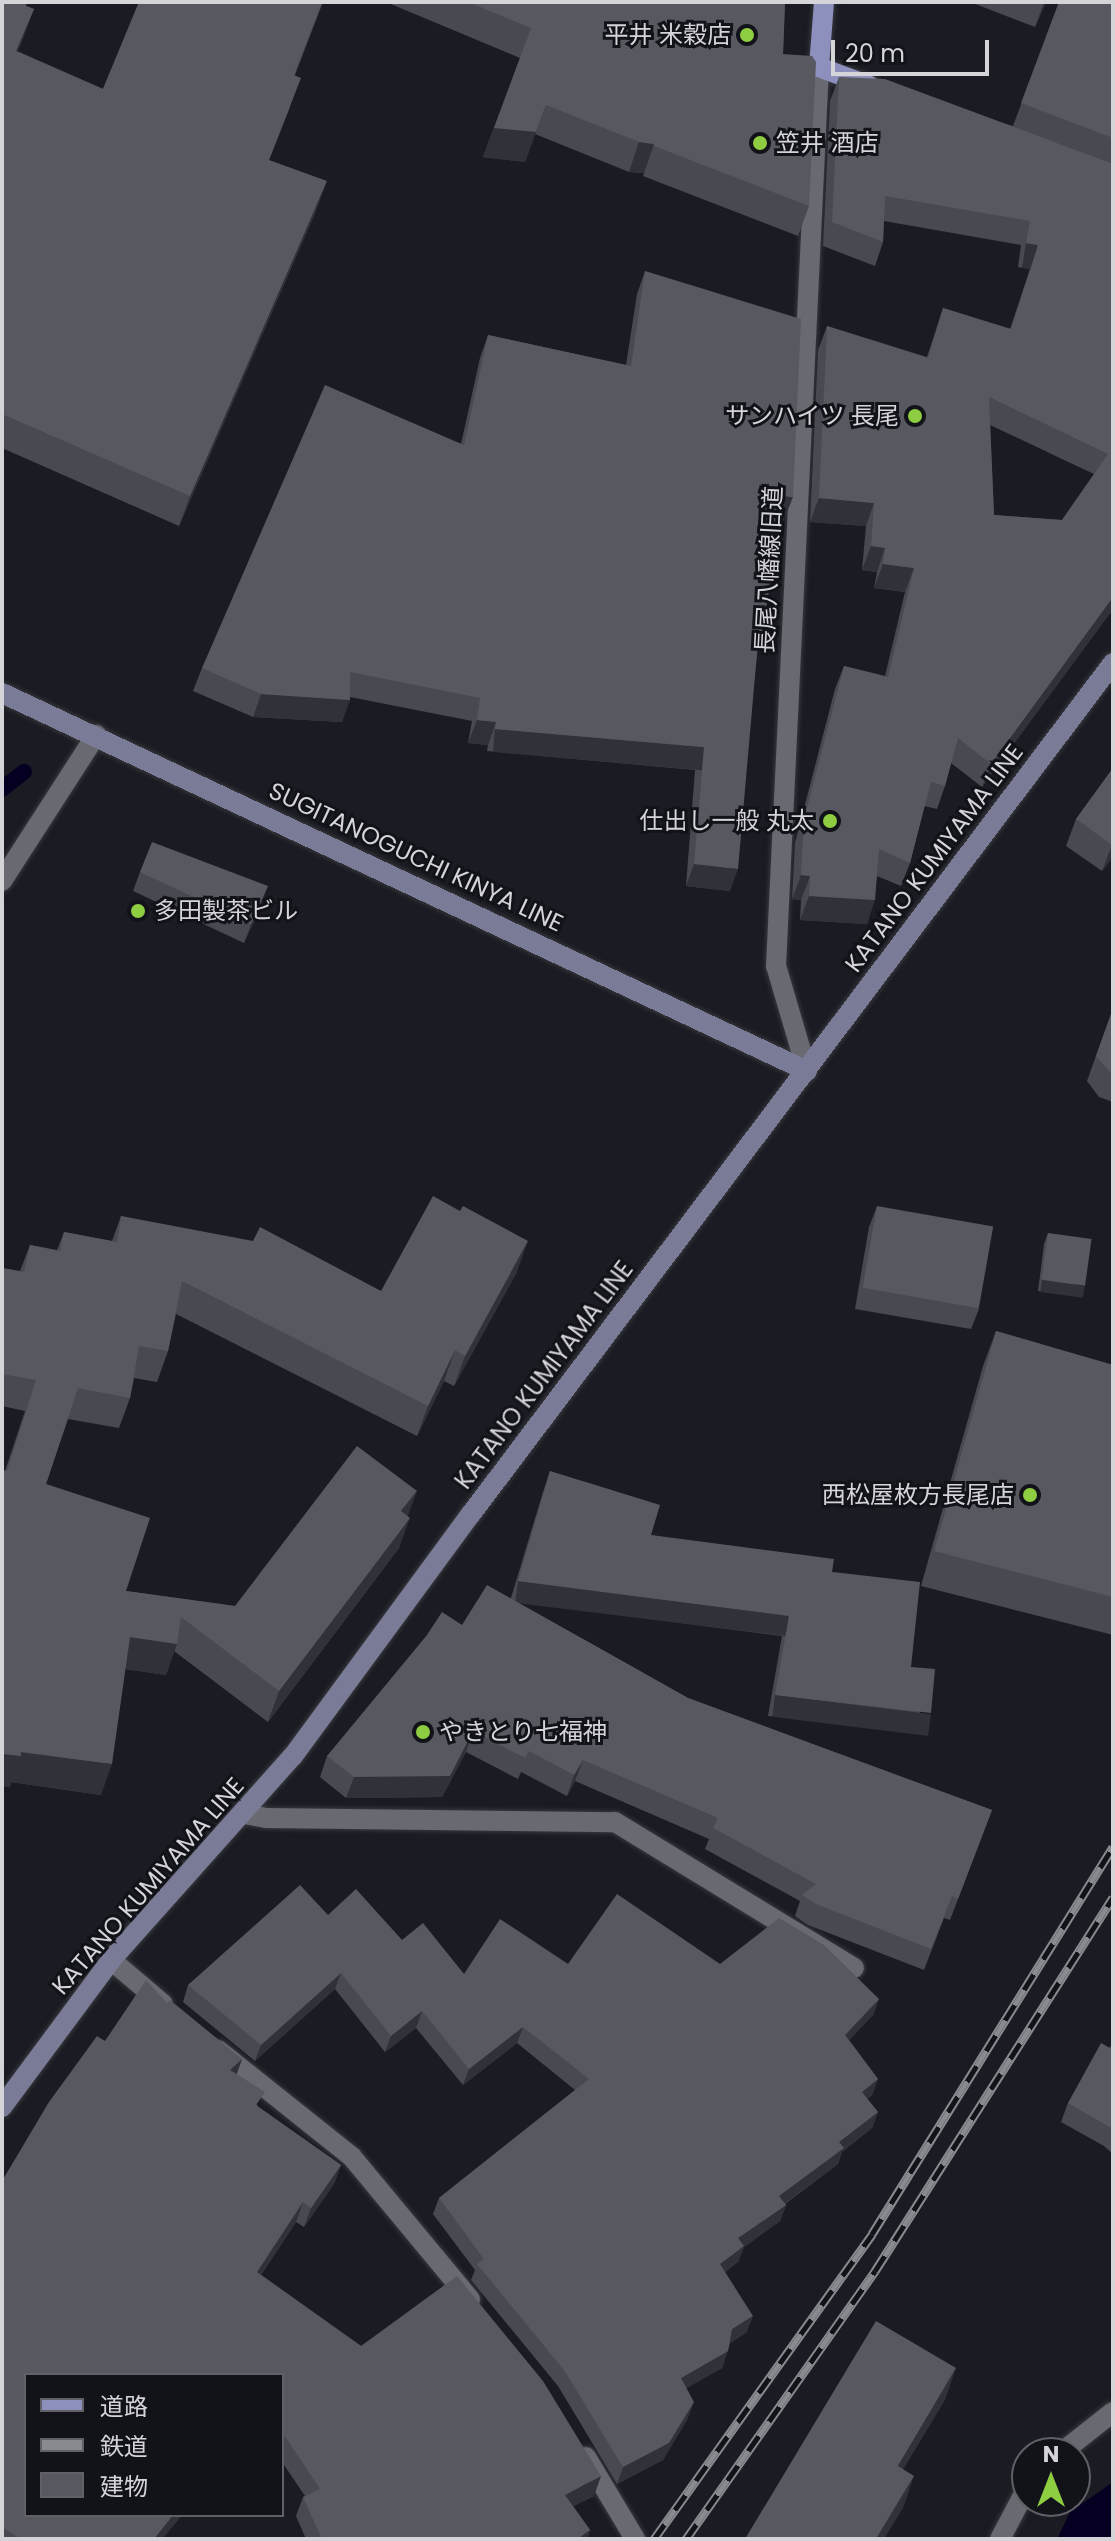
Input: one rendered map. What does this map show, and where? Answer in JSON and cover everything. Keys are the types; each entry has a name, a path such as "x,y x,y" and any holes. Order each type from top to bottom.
{"main road":[{"path":"824,2 819,67 893,95"},
{"name":"KATANO KUMIYAMA LINE","path":"2,2107 111,1960 293,1756 471,1514 1113,663"},
{"name":"SUGITANOGUCHI KINYA LINE","path":"2,693 807,1071"}],"street":[{"name":"長尾八幡線旧道","path":"807,1071 776,966 819,67"},
{"path":"2,881 96,735"},
{"path":"244,1814 266,1818 615,1822 854,1968"},
{"path":"111,1960 181,2020"},
{"path":"204,2039 352,2157 481,2313"},
{"path":"1081,2437 1113,2412"},
{"path":"571,2433 635,2539"},
{"path":"1000,2539 1012,2517"}],"shaded area":[{"path":"1113,2482 1113,2539 1057,2539 1068,2517 1091,2517 1091,2497"}],"building":[{"path":"2,2 27,2 26,6 34,9 16,51 103,89 139,2 322,2 294,75 301,78 269,160 327,181 190,496 2,414"},
{"path":"468,2 785,2 783,54 812,56 816,62 809,206 546,105 536,132 494,128 531,28"},
{"path":"1059,2 1113,2 1113,138 1021,103"},
{"path":"839,77 885,79 1113,164 1113,597 991,764 958,738 945,786 931,782 910,863 879,849 875,900 809,896 810,876 801,875 804,819 844,666 888,677 914,568 883,564 885,548 871,546 874,503 819,498 827,326 928,358 943,308 1011,329 1038,245 1026,243 1030,221 885,196 883,242 832,222","holes":["989,397 1108,454 1062,520 994,515"]},
{"path":"645,271 801,319 793,497 782,496 763,631 759,631 738,869 694,864 704,747 495,729 496,722 477,720 480,698 350,672 350,700 261,694 202,668 325,385 464,445 488,335 631,366"},
{"path":"1113,768 1113,843 1112,845 1076,819"},
{"path":"152,842 268,886 251,924 140,872"},
{"path":"1113,1009 1113,1073 1096,1056"},
{"path":"433,1196 460,1211 463,1206 528,1241 465,1356 455,1350 428,1406 182,1281 168,1351 139,1346 130,1398 78,1388 46,1484 150,1518 126,1591 235,1606 357,1446 417,1491 401,1511 410,1518 279,1691 181,1617 177,1644 130,1637 112,1764 21,1752 21,1756 2,1754 2,1470 7,1471 36,1380 2,1374 2,1268 24,1272 30,1245 60,1251 64,1232 117,1242 121,1216 253,1241 260,1227 381,1291"},
{"path":"877,1206 993,1226 979,1308 863,1288"},
{"path":"1048,1233 1092,1239 1085,1286 1041,1280"},
{"name":"西松屋枚方長尾店","path":"996,1331 1113,1365 1113,1597 934,1551"},
{"path":"550,1471 660,1505 651,1535 834,1559 832,1572 920,1582 911,1667 935,1669 931,1713 775,1695 789,1616 518,1581"},
{"path":"487,1585 688,1698 992,1810 958,1899 952,1896 931,1949 816,1904 802,1895 816,1884 713,1828 718,1818 583,1760 574,1775 529,1751 525,1758 473,1731 450,1776 354,1777 327,1756 427,1635 442,1612 462,1625"},
{"path":"300,1885 328,1915 356,1889 402,1940 423,1923 464,1974 500,1919 568,1964 617,1894 720,1964 779,1918 824,1945 879,1999 845,2035 878,2079 862,2092 878,2112 839,2142 844,2148 779,2196 786,2205 738,2238 744,2246 720,2264 753,2316 732,2329 728,2351 681,2378 694,2402 669,2443 623,2467 564,2370 477,2264 484,2259 439,2198 589,2079 523,2027 469,2069 422,2011 391,2036 341,1973 261,2045 188,1985"},
{"path":"146,1980 167,2003 170,2000 242,2059 230,2070 265,2092 256,2105 341,2165 311,2208 303,2202 257,2272 361,2346 457,2276 543,2381 601,2476 565,2495 590,2530 577,2539 317,2539 321,2537 303,2497 320,2489 284,2435 284,2373 24,2373 24,2517 171,2517 154,2539 21,2539 2,2527 2,2181 49,2102 97,2036 105,2041"},
{"path":"1113,2041 1113,2129 1068,2103 1101,2043 1110,2048"},
{"path":"876,2321 956,2368 898,2466 914,2476 876,2539 745,2539"}],"waterway":[{"path":"2,789 24,772"}],"railway":[{"path":"654,2539 872,2234 1113,1847"},
{"path":"686,2539 875,2271 1113,1897"}],"place":[{"name":"平井 米穀店","path":"747,35"},
{"name":"笠井 酒店","path":"760,143"},
{"name":"サンハイツ 長尾","path":"915,416"},
{"name":"仕出し一般 丸太","path":"830,821"},
{"name":"多田製茶ビル","path":"138,911"},
{"name":"西松屋枚方長尾店","path":"1030,1495"},
{"name":"やきとり七福神","path":"423,1732"}]}
